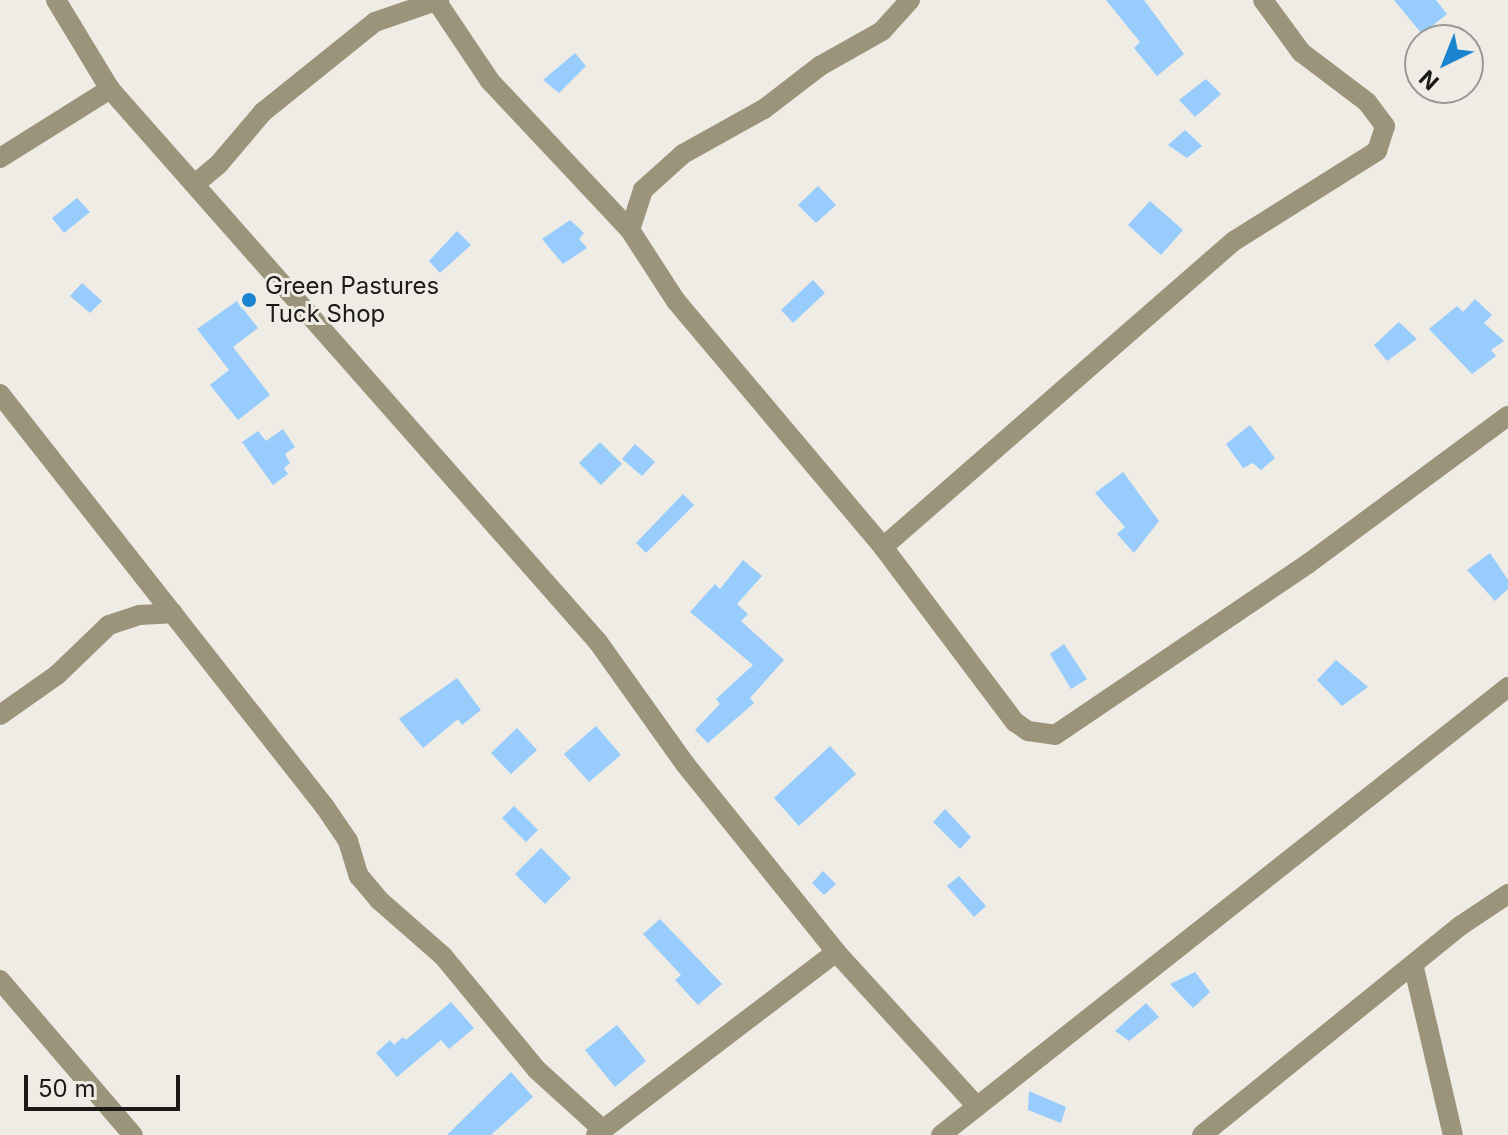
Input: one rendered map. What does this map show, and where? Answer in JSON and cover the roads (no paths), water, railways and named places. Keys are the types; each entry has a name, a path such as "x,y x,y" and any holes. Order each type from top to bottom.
{"street":[{"path":"56,0 110,89 598,642 685,764 836,952 975,1104"},
{"path":"630,230 643,190 683,154 764,109 820,66 882,31 910,0"},
{"path":"883,547 1234,241 1377,151 1385,140 1385,126 1367,102 1301,52 1263,0"},
{"path":"195,184 218,165 263,112 375,22 438,1 490,81 630,230 676,301 883,547 1015,722 1028,731 1055,735 1309,563 1508,416"},
{"path":"0,158 110,89"},
{"path":"0,394 325,807 348,841 359,876 379,900 443,956 536,1069 600,1132 836,952"},
{"path":"0,715 57,675 109,625 139,615 173,613"},
{"path":"941,1135 958,1129 975,1104 1508,687"},
{"path":"1202,1135 1414,968 1460,926 1508,894"},
{"path":"1414,968 1453,1135"},
{"path":"0,980 133,1135"}],"place":[{"name":"Green Pastures Tuck Shop","path":"249,300"}]}
